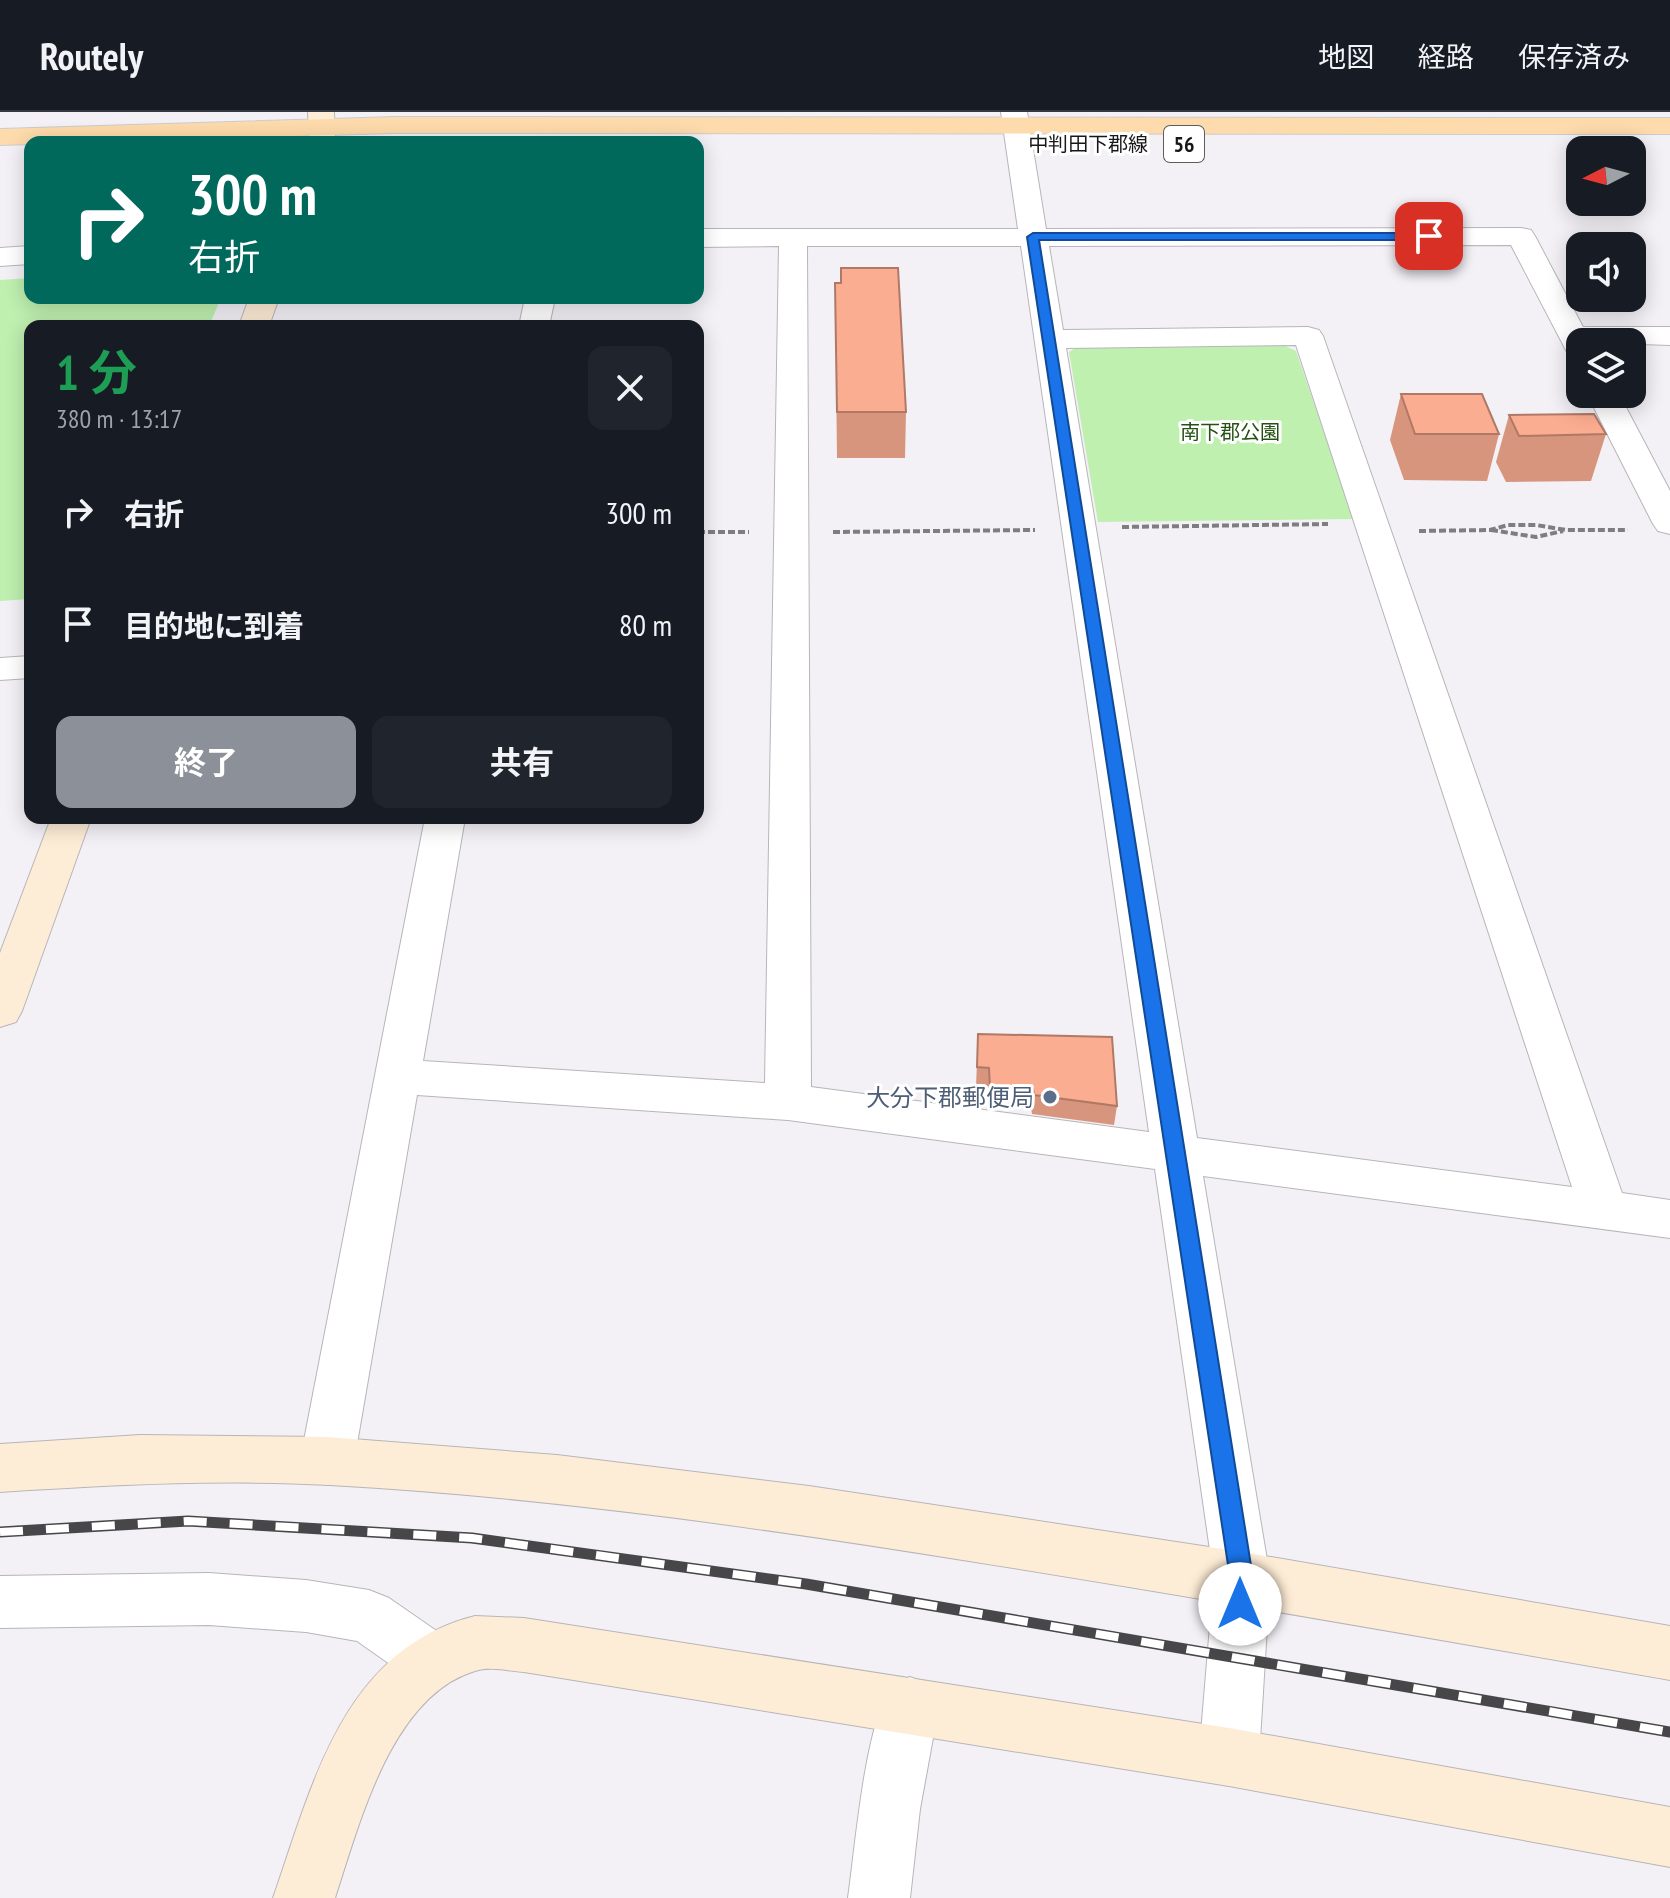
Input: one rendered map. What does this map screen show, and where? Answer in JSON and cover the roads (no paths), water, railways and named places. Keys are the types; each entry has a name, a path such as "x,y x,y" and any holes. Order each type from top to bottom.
{"main road":[{"name":"中判田下郡線","path":"704,144 1016,126 1670,143"},
{"name":"中判田下郡線","path":"32,136 321,127 1670,126"},
{"name":"中判田下郡線","path":"0,137 24,136"},
{"path":"0,157 24,155"}],"street":[{"path":"1016,126 1242,1578 1229,1757"},
{"path":"704,238 1521,236 1568,328"},
{"path":"788,1102 793,238"},
{"path":"0,257 24,255"},
{"path":"1049,339 1308,336 1603,1209"},
{"path":"1646,338 1670,336"},
{"path":"1610,408 1670,524"},
{"path":"0,669 24,667"},
{"path":"0,1011 69,824"},
{"path":"327,1461 444,824"},
{"path":"398,1077 788,1102 1670,1219"},
{"path":"0,1468 140,1459 327,1461 557,1479 793,1509 1242,1578 1670,1653"},
{"path":"0,1602 209,1599 306,1606 369,1617 431,1660"},
{"path":"304,1898 356,1751 395,1690 431,1660 472,1644 524,1645 910,1705 1229,1757 1670,1837"},
{"path":"879,1898 890,1809 910,1705"}],"railway":[{"path":"0,1532 188,1521 472,1538 806,1584 1670,1732"}],"place":[{"name":"大分下郡郵便局","path":"1050,1097"}],"park label":[{"name":"南下郡公園","path":"1230,432"}]}
